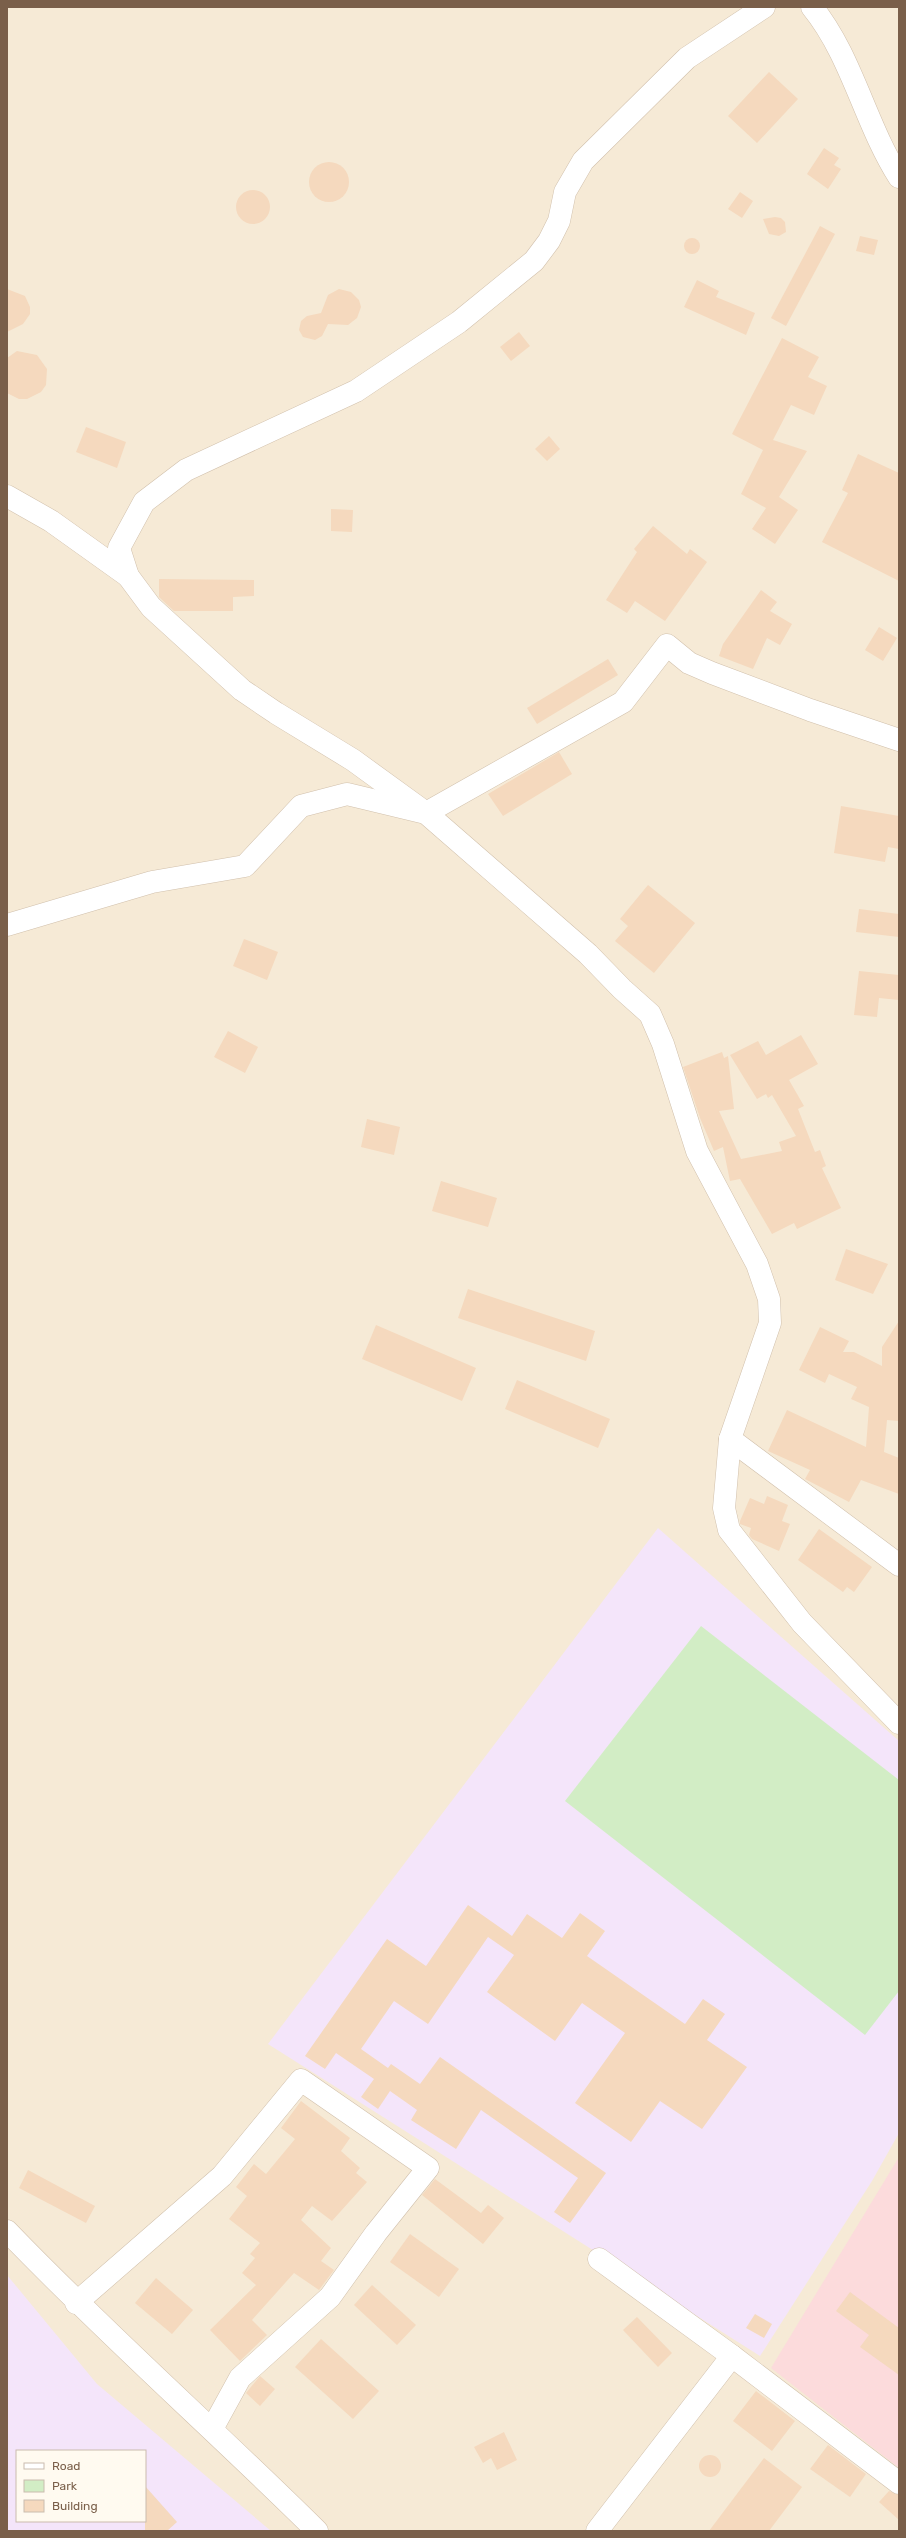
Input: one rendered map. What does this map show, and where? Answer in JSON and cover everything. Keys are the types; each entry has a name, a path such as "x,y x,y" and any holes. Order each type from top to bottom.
{"street":[{"path":"128,576 119,548 144,502 186,470 356,391 459,322 534,261 549,241 560,221 565,192 583,161 687,58 764,7"},
{"path":"812,7 827,25 881,146 899,177"},
{"path":"7,496 51,522 128,576 151,607 242,690 276,713 353,760 426,813 588,954 622,989 650,1014 664,1044 697,1151 757,1264 769,1299 770,1323 730,1439 724,1508 729,1530 802,1623 899,1723"},
{"path":"7,925 152,882 245,866 301,806 347,794 426,813 623,702 668,645 689,663 712,673 810,710 899,740"},
{"path":"730,1439 899,1565"},
{"path":"76,2303 222,2176 301,2080 428,2168 376,2233 330,2297 240,2378 212,2429"},
{"path":"7,2231 76,2303 212,2429 317,2531"},
{"path":"599,2260 732,2356 899,2483"},
{"path":"597,2531 732,2356"}],"shaded area":[{"path":"7,7 899,7 899,2531 7,2531"},
{"path":"658,1528 899,1741 899,2133 872,2181 760,2356 268,2044"},
{"path":"899,2157 899,2468 771,2368"},
{"path":"7,2275 97,2384 271,2531 7,2531"}],"green space":[{"path":"701,1626 899,1780 899,1991 865,2035 565,1801"}],"building":[{"path":"769,72 798,99 757,143 728,116"},
{"path":"824,148 839,158 834,165 841,169 828,189 807,174"},
{"path":"333,162 340,165 346,171 349,182 348,190 340,199 333,202 325,202 318,199 310,190 309,178 312,171 321,163"},
{"path":"256,190 263,192 268,197 270,207 268,217 263,222 250,224 243,222 238,217 236,204 238,197 243,192"},
{"path":"740,192 753,201 742,218 728,209"},
{"path":"775,217 781,218 785,222 786,232 779,236 769,234 763,219"},
{"path":"820,226 835,234 786,326 771,318"},
{"path":"860,236 878,240 874,255 856,251"},
{"path":"692,238 698,240 700,246 698,252 692,254 686,252 684,246 686,240"},
{"path":"697,280 719,291 716,297 755,313 746,335 684,307"},
{"path":"7,289 25,296 30,307 30,314 23,324 7,332"},
{"path":"339,289 351,292 359,300 361,307 357,318 348,325 328,324 322,336 315,340 303,337 299,330 301,321 307,316 321,313 328,295"},
{"path":"519,332 530,346 511,361 500,347"},
{"path":"782,338 819,357 808,377 827,386 814,415 791,405 773,440 807,451 779,497 798,510 775,544 752,529 766,508 741,494 763,450 732,434"},
{"path":"17,351 37,355 47,369 46,385 41,392 27,399 19,399 7,393 7,358"},
{"path":"86,427 126,442 117,468 76,452"},
{"path":"549,436 560,449 547,461 535,449"},
{"path":"858,454 899,473 899,581 822,542 848,493 842,490"},
{"path":"331,509 353,510 352,532 331,531"},
{"path":"653,526 687,554 690,549 707,562 665,621 635,601 627,613 606,600 637,552 634,549"},
{"path":"159,579 254,580 254,596 233,597 233,611 174,611 159,597"},
{"path":"761,590 777,602 770,611 792,624 780,645 767,638 753,669 719,656 723,644"},
{"path":"879,627 897,638 883,661 865,650"},
{"path":"608,659 618,675 537,724 527,708"},
{"path":"559,752 572,774 503,816 488,794"},
{"path":"841,806 899,816 899,849 888,847 885,862 834,853"},
{"path":"648,885 695,923 654,973 615,941 628,926 620,919"},
{"path":"859,909 899,914 899,937 856,932"},
{"path":"244,939 278,952 267,980 233,966"},
{"path":"859,971 899,975 899,1000 879,998 877,1017 854,1015"},
{"path":"228,1031 258,1047 245,1073 214,1057"},
{"path":"801,1035 818,1064 789,1080 804,1106 798,1109 815,1152 820,1150 826,1166 822,1168 841,1208 797,1229 794,1223 772,1234 740,1179 730,1181 723,1147 714,1151 700,1118 683,1067 722,1052 724,1058 728,1056 734,1109 719,1111 741,1159 782,1151 779,1142 796,1136 772,1095 768,1098 766,1094 757,1099 730,1055 758,1041 766,1055"},
{"path":"367,1119 400,1127 394,1155 361,1147"},
{"path":"441,1181 497,1198 488,1227 432,1211"},
{"path":"846,1249 888,1264 873,1294 835,1280"},
{"path":"468,1289 595,1331 586,1361 458,1318"},
{"path":"899,1321 899,1421 887,1420 884,1452 899,1458 899,1494 861,1480 849,1502 805,1479 810,1470 768,1451 787,1410 866,1447 869,1407 851,1399 857,1387 829,1374 825,1383 799,1370 820,1327 849,1341 843,1352 854,1352 882,1366 882,1347"},
{"path":"376,1325 476,1368 462,1401 362,1359"},
{"path":"517,1380 610,1419 598,1448 505,1409"},
{"path":"767,1496 788,1505 782,1521 790,1524 779,1551 752,1539 749,1535 751,1528 740,1524 750,1498 764,1504"},
{"path":"819,1529 872,1567 854,1592 847,1587 843,1592 798,1560"},
{"path":"468,1905 512,1936 527,1914 562,1938 580,1913 605,1931 587,1956 685,2024 703,1999 725,2014 707,2040 747,2067 702,2129 660,2101 631,2142 575,2103 625,2033 582,2003 555,2041 487,1992 514,1955 488,1937 428,2024 394,2001 361,2049 388,2068 391,2064 420,2084 440,2057 606,2173 570,2223 554,2212 578,2178 481,2110 456,2149 411,2120 417,2110 390,2091 378,2109 361,2097 374,2079 336,2053 325,2069 305,2056 387,1939 426,1966"},
{"path":"301,2101 350,2138 341,2151 360,2168 356,2173 367,2182 332,2221 312,2206 301,2220 331,2248 321,2261 334,2270 319,2290 294,2273 252,2320 267,2335 240,2361 210,2330 256,2285 242,2273 255,2258 250,2254 260,2243 229,2219 247,2196 236,2187 254,2164 266,2174 295,2139 281,2128"},
{"path":"28,2170 95,2206 86,2223 19,2188"},
{"path":"435,2179 481,2213 488,2205 504,2218 483,2244 422,2195"},
{"path":"410,2234 459,2269 439,2297 390,2262"},
{"path":"156,2278 193,2310 172,2334 135,2303"},
{"path":"372,2285 416,2325 397,2345 354,2305"},
{"path":"850,2292 899,2328 899,2375 860,2347 869,2335 836,2311"},
{"path":"755,2314 772,2324 764,2338 746,2328"},
{"path":"637,2317 672,2353 658,2367 623,2330"},
{"path":"321,2339 379,2391 353,2419 295,2367"},
{"path":"260,2376 275,2389 260,2406 246,2393"},
{"path":"756,2391 795,2421 772,2451 733,2421"},
{"path":"504,2432 517,2460 497,2470 491,2458 483,2463 474,2447"},
{"path":"828,2445 866,2474 850,2497 810,2469"},
{"path":"710,2455 718,2458 721,2466 718,2474 710,2477 702,2474 699,2466 702,2458"},
{"path":"764,2458 802,2487 769,2531 709,2531"},
{"path":"146,2487 177,2522 167,2531 145,2531"},
{"path":"889,2491 899,2495 899,2520 879,2502"}]}
